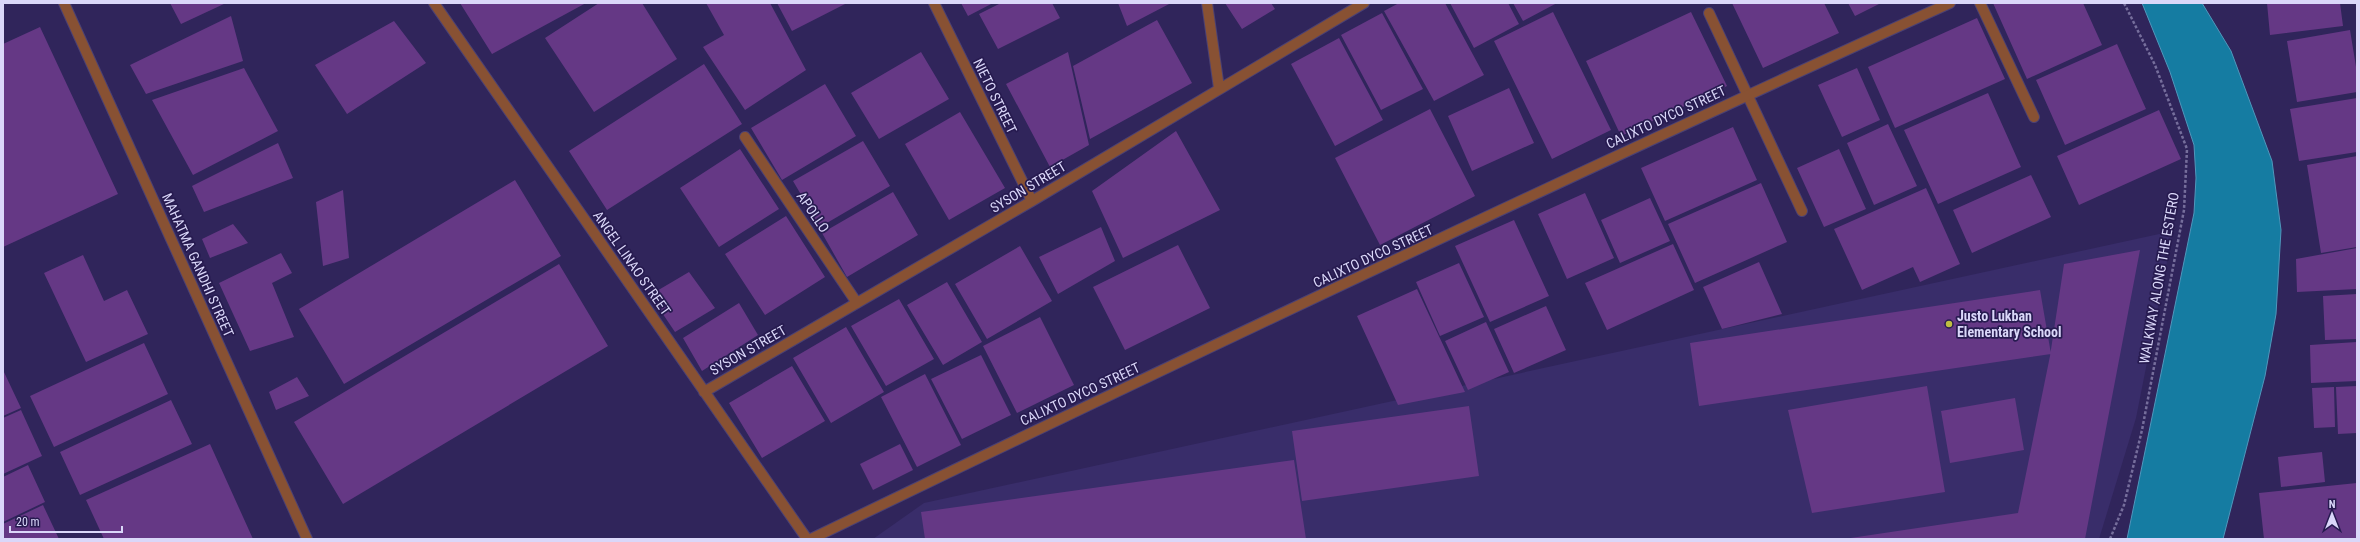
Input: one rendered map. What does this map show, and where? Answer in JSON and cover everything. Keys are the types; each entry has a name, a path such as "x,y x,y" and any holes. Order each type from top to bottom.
{"street":[{"name":"MAHATMA GANDHI STREET","path":"64,3 307,539"},
{"name":"ANGEL LINAO STREET","path":"434,3 807,539"},
{"name":"NIETO STREET","path":"934,3 1032,201"},
{"path":"1207,3 1219,88"},
{"name":"SYSON STREET","path":"704,392 1032,201 1219,88 1364,3"},
{"name":"CALIXTO DYCO STREET","path":"811,539 1055,421 1748,94 1950,3"},
{"path":"1980,3 2034,117"},
{"path":"1709,13 1802,211"},
{"name":"APOLLO","path":"745,137 857,303"}],"path":[{"name":"WALKWAY ALONG THE ESTERO","path":"2110,539 2124,505 2142,430 2184,210 2187,149 2155,65 2124,3"}],"shaded area":[{"name":"Justo Lukban Elementary School","path":"2173,231 2136,418 2099,539 873,539 924,503"}],"water":[{"path":"2142,3 2202,3 2231,51 2272,161 2281,230 2276,314 2265,376 2223,539 2127,539 2194,213 2196,178 2194,145 2170,72"}],"building":[{"path":"170,3 226,3 181,24"},
{"path":"460,3 586,3 492,54"},
{"path":"599,3 642,3 677,59 594,112 545,38"},
{"path":"706,3 770,3 806,70 745,110 703,47 724,35"},
{"path":"777,3 847,3 792,31"},
{"path":"961,3 993,3 968,16"},
{"path":"1001,3 1052,3 1060,18 998,49 979,14"},
{"path":"1118,3 1171,3 1127,26"},
{"path":"1225,3 1271,3 1275,9 1242,29"},
{"path":"1399,3 1445,3 1484,75 1434,101 1384,11"},
{"path":"1450,3 1508,3 1519,24 1474,48"},
{"path":"1513,3 1557,3 1523,21"},
{"path":"1732,3 1824,3 1839,33 1763,68"},
{"path":"1848,3 1881,3 1855,16"},
{"path":"1993,3 2083,3 2102,45 2027,79"},
{"path":"2267,3 2340,3 2343,26 2270,35"},
{"path":"1553,12 1611,130 1552,159 1494,41"},
{"path":"1691,12 1727,86 1621,136 1586,61"},
{"path":"1382,13 1423,89 1381,110 1341,35"},
{"path":"231,16 243,61 146,94 130,65"},
{"path":"1977,18 2005,79 1895,128 1868,67"},
{"path":"1157,20 1192,83 1090,139 1073,66"},
{"path":"394,21 426,63 347,114 315,65"},
{"path":"40,27 118,194 3,247 3,44"},
{"path":"2350,30 2357,73 2357,92 2297,102 2287,41"},
{"path":"1339,38 1383,120 1335,146 1291,64"},
{"path":"2117,44 2146,109 2065,145 2036,80"},
{"path":"921,52 949,99 879,139 851,93"},
{"path":"1068,52 1089,145 1050,167 1006,84"},
{"path":"704,64 742,124 607,210 569,151"},
{"path":"244,68 278,131 193,175 152,100"},
{"path":"1857,68 1880,120 1842,137 1818,85"},
{"path":"825,84 856,136 782,180 751,128"},
{"path":"1509,88 1534,143 1472,171 1448,116"},
{"path":"1988,93 2021,167 1938,204 1904,130"},
{"path":"2357,98 2357,152 2299,161 2290,109"},
{"path":"1430,109 1475,196 1380,245 1335,158"},
{"path":"2159,110 2181,159 2079,205 2057,156"},
{"path":"960,112 1005,188 949,220 905,144"},
{"path":"1888,124 1917,186 1874,205 1847,143"},
{"path":"1733,127 1757,180 1665,221 1641,168"},
{"path":"1176,131 1220,210 1123,258 1092,191"},
{"path":"863,141 890,186 820,227 793,181"},
{"path":"278,143 293,178 204,212 192,186"},
{"path":"740,149 779,209 719,247 680,188"},
{"path":"1839,149 1866,209 1824,227 1797,168"},
{"path":"2357,156 2357,247 2321,253 2307,165"},
{"path":"2031,175 2051,217 1972,253 1953,210"},
{"path":"515,180 561,256 344,384 299,309"},
{"path":"1761,183 1787,242 1695,283 1668,224"},
{"path":"1926,188 1960,264 1920,282 1913,267 1862,290 1834,229"},
{"path":"343,190 349,258 323,266 316,202"},
{"path":"893,192 918,235 847,277 822,233"},
{"path":"1585,193 1614,258 1567,279 1538,214"},
{"path":"1650,198 1670,241 1620,263 1601,220"},
{"path":"786,216 825,277 765,315 725,254"},
{"path":"1514,220 1549,296 1490,322 1455,246"},
{"path":"233,224 248,243 210,258 202,239"},
{"path":"1101,227 1115,261 1058,294 1039,257"},
{"path":"1673,244 1694,290 1607,330 1585,283"},
{"path":"1178,245 1210,308 1125,350 1093,287"},
{"path":"1020,246 1052,301 987,339 955,284"},
{"path":"2357,248 2357,289 2297,292 2296,259"},
{"path":"2140,250 2085,539 1844,539 2018,513 2050,356 2064,264"},
{"path":"281,253 292,273 272,283 294,337 250,351 219,283"},
{"path":"83,255 104,301 127,290 148,334 86,362 44,273"},
{"path":"1759,262 1782,314 1722,329 1703,287"},
{"path":"1459,263 1484,317 1440,336 1416,282"},
{"path":"559,264 608,346 343,504 294,422"},
{"path":"689,272 715,308 675,332 650,295"},
{"path":"947,282 982,342 943,365 907,305"},
{"path":"1417,289 1465,392 1398,405 1357,316"},
{"path":"2040,290 2051,354 1699,406 1690,343"},
{"path":"2357,294 2357,339 2325,340 2323,296"},
{"path":"899,299 934,359 886,386 851,326"},
{"path":"739,303 758,335 702,371 683,338"},
{"path":"1546,306 1566,350 1514,373 1494,329"},
{"path":"1040,317 1074,385 1017,413 983,346"},
{"path":"1486,322 1509,372 1468,390 1445,341"},
{"path":"846,327 884,392 831,423 793,358"},
{"path":"2357,342 2357,381 2311,383 2310,345"},
{"path":"144,343 168,394 54,447 30,396"},
{"path":"981,355 1011,415 962,439 931,379"},
{"path":"792,366 825,421 762,458 729,403"},
{"path":"3,370 21,408 3,416"},
{"path":"925,374 961,445 917,467 881,397"},
{"path":"297,377 309,396 276,410 269,392"},
{"path":"1927,386 1945,492 1812,513 1788,410"},
{"path":"2357,386 2357,433 2338,434 2336,387"},
{"path":"2334,387 2335,427 2314,428 2312,388"},
{"path":"2015,398 2024,450 1950,463 1941,411"},
{"path":"171,400 192,444 80,495 60,452"},
{"path":"1469,406 1479,476 1302,501 1292,431"},
{"path":"21,410 42,456 3,474 3,418"},
{"path":"210,444 253,539 104,539 86,500"},
{"path":"900,444 913,470 873,490 860,464"},
{"path":"2322,452 2325,482 2281,487 2278,457"},
{"path":"1294,460 1306,539 925,539 921,512"},
{"path":"28,465 45,502 3,522 3,477"},
{"path":"2357,483 2357,539 2264,539 2259,493"},
{"path":"43,505 59,539 3,539 3,524"}],"place":[{"name":"Justo Lukban Elementary School","path":"1949,324"}]}
